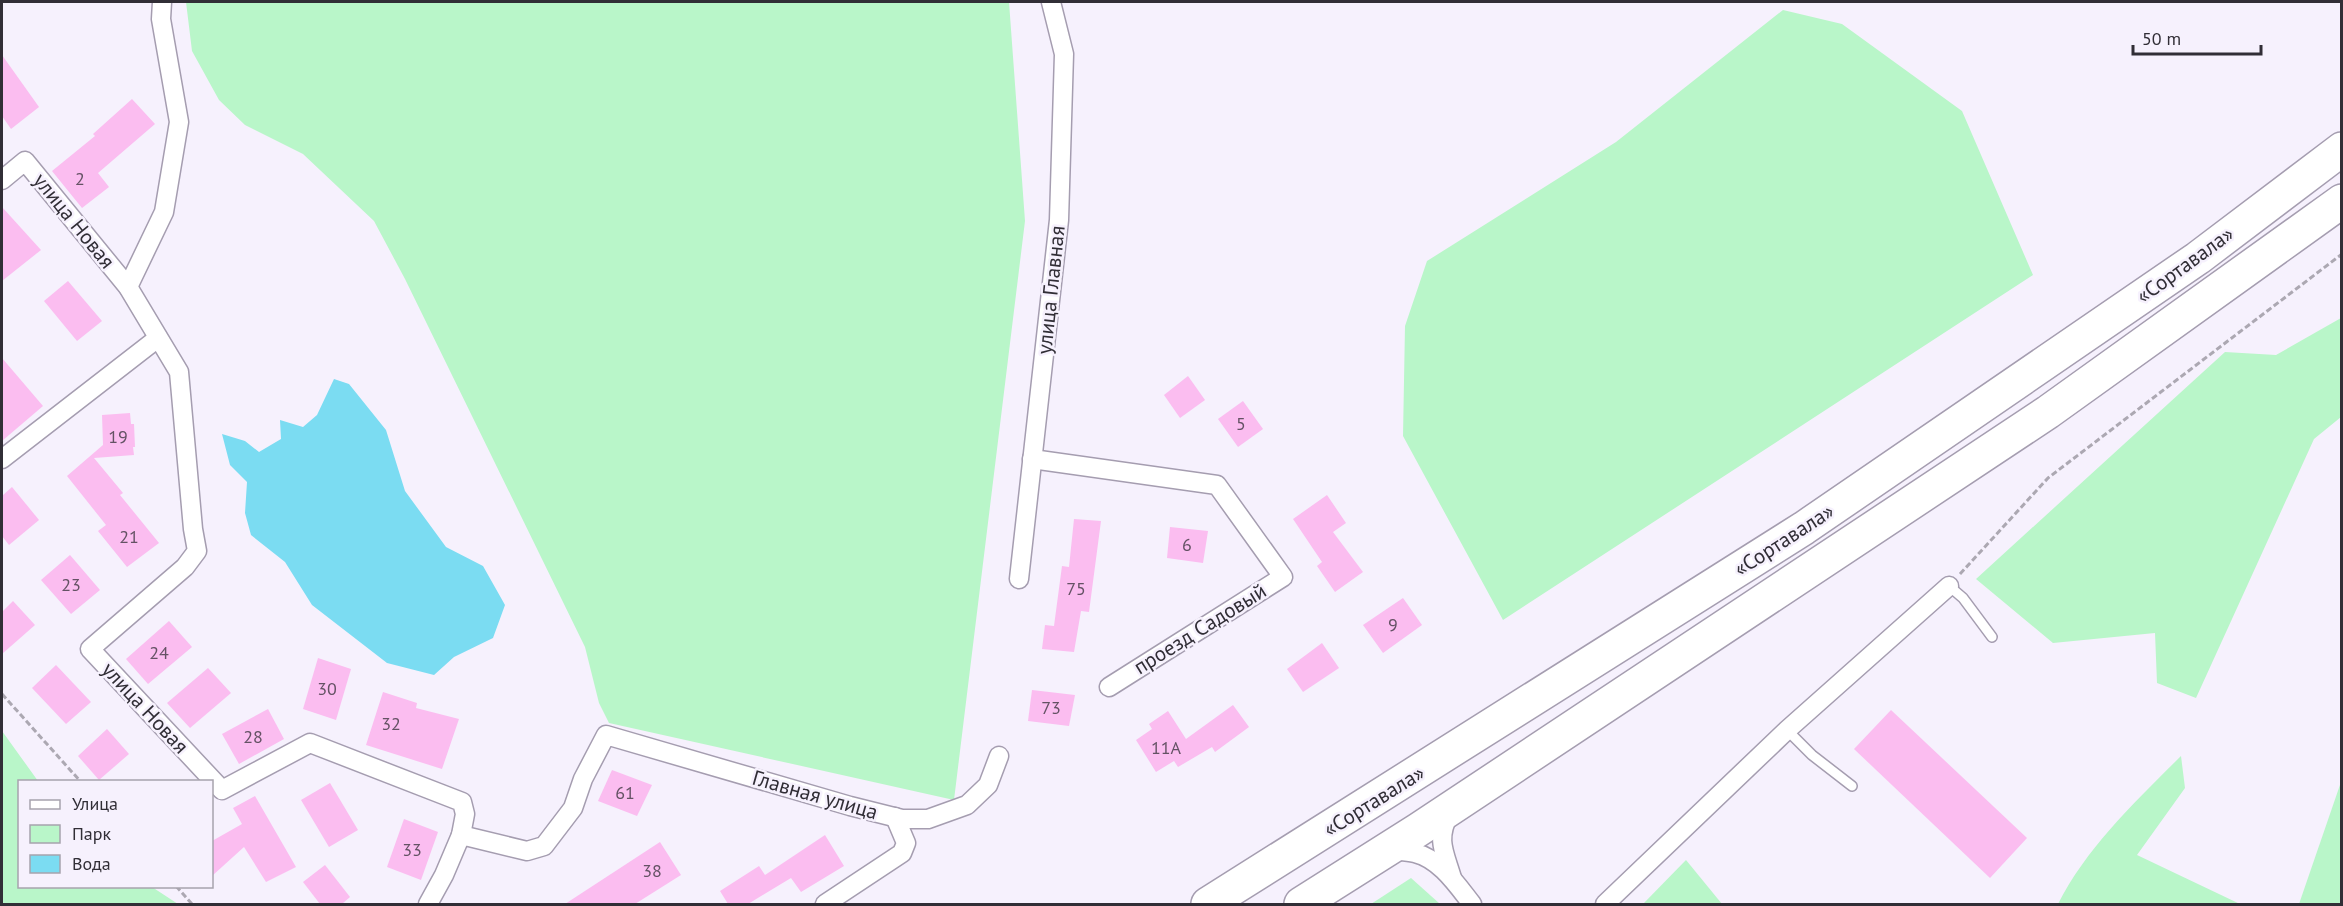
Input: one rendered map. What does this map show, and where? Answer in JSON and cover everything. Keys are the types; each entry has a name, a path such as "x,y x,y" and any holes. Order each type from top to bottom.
{"highway":[{"name":"«Сортавала»","path":"1208,904 1804,528 2198,258 2342,149"},
{"name":"«Сортавала»","path":"1302,904 1453,807 2048,412 2342,201"}],"street":[{"path":"128,287 164,212 179,122 161,19 162,2"},
{"name":"улица Главная","path":"1019,579 1059,220 1064,54 1051,2"},
{"name":"улица Новая","path":"2,180 25,161 128,287 179,372 197,551 185,567 90,649 213,780"},
{"path":"2,459 158,338"},
{"name":"проезд Садовый","path":"1032,459 1216,485 1282,577 1108,687"},
{"path":"1605,904 1787,730 1949,586"},
{"name":"Главная улица","path":"461,835 527,851 544,846 573,808 583,779 606,735 850,806 895,817 928,819 967,805 988,785 999,756"},
{"name":"улица Новая","path":"213,780 222,790 310,742 462,802 465,814 461,835 444,875 428,904"},
{"path":"1452,878 1442,845 1442,829 1453,807"},
{"path":"825,904 902,853 906,843 895,817"},
{"path":"1386,850 1414,852 1426,857 1452,878 1472,904"}],"lane":[{"path":"1949,586 1963,598 1992,637"},
{"path":"1787,730 1812,754 1852,786"}],"path":[{"path":"1949,586 2048,478 2342,254"},
{"path":"2,694 79,780"},
{"path":"178,888 192,904"}],"green space":[{"path":"186,2 1009,2 1025,221 954,800 609,723 599,703 585,647 405,279 374,221 303,154 245,125 219,100 192,51"},
{"path":"1783,10 1842,24 1962,111 2033,275 1503,620 1403,436 1405,326 1427,261 1616,142"},
{"path":"2341,318 2341,417 2314,439 2196,698 2157,683 2155,633 2053,643 1976,579 2225,352 2276,355"},
{"path":"2,731 37,780 18,780 18,888 154,888 178,904 2,904"},
{"path":"2181,756 2185,788 2137,855 2240,904 2058,904 2083,863 2098,844"},
{"path":"2341,782 2341,904 2299,904"},
{"path":"1686,860 1722,904 1643,904"},
{"path":"1411,878 1440,904 1371,904"}],"water":[{"path":"334,379 349,384 386,430 405,491 446,547 483,566 505,605 493,638 454,657 434,675 387,663 312,605 285,562 251,535 245,513 247,482 230,465 222,434 245,441 259,452 281,439 280,420 303,427 317,415"}],"building":[{"path":"2,55 39,107 11,129 2,116"},
{"path":"132,99 155,124 98,173 109,187 82,208 52,171 95,136 93,134"},
{"path":"2,207 41,250 2,281"},
{"path":"68,281 102,321 77,341 44,301"},
{"path":"2,358 43,406 2,441"},
{"path":"1188,376 1205,400 1180,418 1164,395"},
{"path":"1243,401 1263,429 1238,447 1218,419"},
{"path":"130,413 131,424 134,424 134,455 94,458 123,493 120,495 159,543 127,567 98,531 106,525 67,476 103,445 102,415"},
{"path":"12,487 39,520 9,545 2,536 2,496"},
{"path":"1327,495 1346,523 1333,532 1363,572 1335,592 1317,566 1322,562 1293,519"},
{"path":"1074,519 1101,521 1089,612 1081,611 1074,652 1042,649 1045,625 1054,626 1062,566 1069,567"},
{"path":"1170,527 1208,531 1203,563 1167,558"},
{"path":"70,555 100,590 71,614 41,580"},
{"path":"1403,598 1422,625 1383,653 1363,625"},
{"path":"13,601 35,625 2,654 2,612"},
{"path":"169,621 192,647 148,684 126,659"},
{"path":"1322,643 1339,668 1303,692 1287,669"},
{"path":"318,658 351,669 336,720 303,709"},
{"path":"56,665 91,702 66,724 32,688"},
{"path":"208,668 231,693 190,728 167,703"},
{"path":"1032,690 1075,695 1069,726 1028,721"},
{"path":"383,692 417,703 416,708 459,719 442,769 366,745"},
{"path":"1233,705 1249,727 1215,752 1212,747 1178,767 1174,761 1156,772 1136,740 1152,729 1149,724 1168,711 1186,739"},
{"path":"268,709 284,739 239,764 222,734"},
{"path":"1891,710 2027,838 1990,878 1854,749"},
{"path":"107,729 129,754 99,780 78,756"},
{"path":"612,770 652,785 637,816 598,801"},
{"path":"330,783 358,830 329,847 301,800"},
{"path":"255,796 296,867 266,882 244,847 213,875 213,840 242,824 233,808"},
{"path":"404,819 438,832 421,880 387,867"},
{"path":"825,835 844,866 801,892 791,878 748,904 728,904 720,891 759,866 765,875"},
{"path":"660,842 681,875 635,904 565,904"},
{"path":"325,865 350,897 342,904 320,904 303,882"}]}
